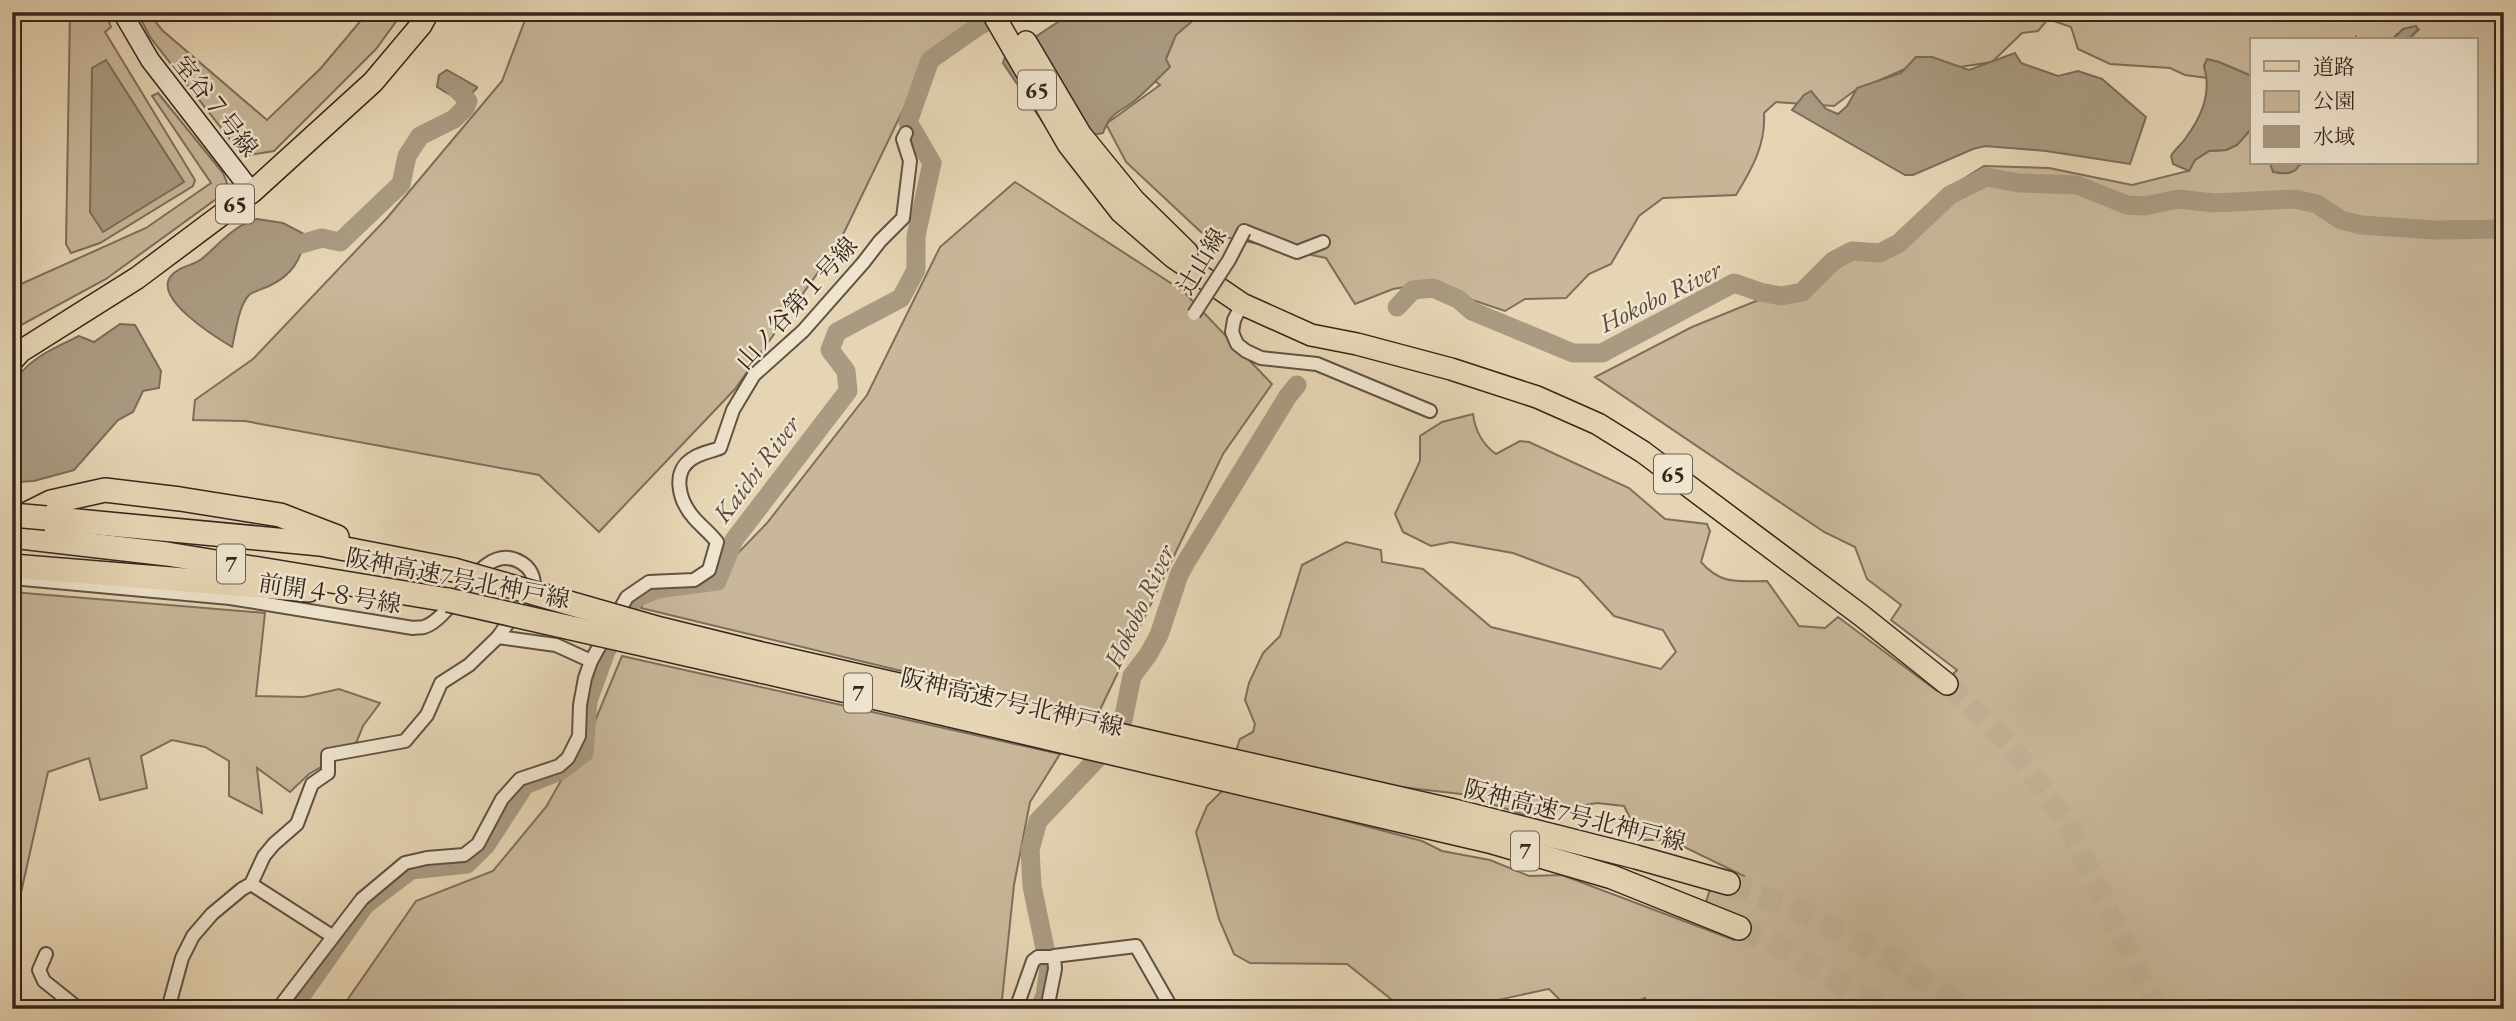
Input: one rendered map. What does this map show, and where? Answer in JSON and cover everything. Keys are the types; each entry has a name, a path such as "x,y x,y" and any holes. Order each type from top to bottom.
{"highway":[{"path":"12,521 51,502 105,491 280,515 385,556"},
{"name":"阪神高速7号北神戸線","path":"12,515 320,544 385,556 454,570 660,629 763,663"},
{"name":"阪神高速7号北神戸線","path":"12,536 167,554 763,663 1306,788 1581,867 1647,890 1739,928"},
{"path":"12,566 446,603"},
{"name":"阪神高速7号北神戸線","path":"1306,788 1454,811 1728,883"}],"main road":[{"name":"65","path":"12,361 21,351 137,278 252,192 373,82 421,25 428,12"},
{"name":"65","path":"992,12 1068,144 1091,160 1196,261 1250,296 1318,329 1357,344"},
{"name":"65","path":"1009,12 1081,135 1091,160 1121,212 1172,257 1242,303 1311,335 1357,344 1451,369 1537,397 1598,425 1643,452 1947,684"}],"street":[{"name":"室谷７号線","path":"122,12 150,60 252,192"},
{"name":"山ノ谷第１号線","path":"591,661 627,597 649,582 694,580 709,570 717,542 693,517 678,485 685,464 695,457 720,448 733,410 754,375 803,331 903,218 910,161 903,139 906,133"},
{"name":"辻山線","path":"1194,314 1229,260 1244,231 1297,252 1323,242"},
{"path":"1242,303 1232,332 1237,344 1246,351 1261,358 1317,364 1430,411"},
{"name":"前開４８号線","path":"12,578 230,598 413,628 426,626 437,618 494,559 517,560 534,576 534,586 498,637"},
{"path":"168,1009 182,958 193,936 212,914 242,888 251,884 264,856 297,824 312,785 328,772 328,755 405,741 427,715 441,683 469,665 498,637 556,645 591,661 580,705 579,736 568,758 559,766 520,779 502,799 478,844 464,855 405,863 362,899 331,936 278,1009"},
{"path":"251,884 331,936"},
{"path":"1047,1009 1055,969 1054,956 1136,946 1172,1009"},
{"path":"46,954 39,970 44,981 79,1009"},
{"path":"1016,1009 1033,961 1038,957 1053,957"}],"green space":[{"path":"70,12 105,12 111,27 105,32 195,180 193,186 100,243 71,253 66,244"},
{"path":"137,12 148,12 162,30 267,120 321,68 368,12 403,12 376,49 274,151 243,156 150,37"},
{"path":"528,12 966,12 971,22 916,83 839,243 735,389 599,532 539,475 245,421 193,420 195,400 253,359 387,218 502,81"},
{"path":"1068,12 2504,12 2504,1009 1651,1009 1645,998 1617,1009 1569,1009 1549,989 1472,1005 1412,1008 1397,1004 1347,964 1250,963 1234,954 1219,919 1196,832 1207,806 1224,789 1422,841 1442,851 1490,860 1529,876 1562,875 1734,940 1743,920 1706,902 1711,886 1737,894 1744,876 1670,840 1641,840 1624,806 1597,803 1525,815 1461,794 1392,786 1236,751 1240,739 1253,732 1255,724 1245,700 1249,683 1263,653 1280,636 1302,565 1346,542 1381,550 1382,562 1423,569 1491,627 1661,669 1676,652 1663,630 1614,616 1579,578 1513,553 1451,542 1431,546 1403,532 1395,514 1420,461 1420,436 1442,422 1473,414 1480,436 1496,454 1520,441 1529,442 1629,488 1665,519 1707,524 1710,531 1701,562 1716,575 1731,580 1767,581 1799,626 1825,628 1838,617 1937,691 1957,670 1891,620 1901,605 1867,579 1855,547 1824,532 1595,377 1692,327 1761,299 1813,287 1853,257 1901,239 1960,181 1984,166 2049,168 2132,185 2188,171 2195,160 2209,151 2226,150 2237,145 2250,130 2250,164 2478,164 2478,38 2410,38 2418,30 2397,34 2394,38 2250,38 2250,75 2204,66 2208,78 2185,75 2170,68 2110,64 2078,49 2071,27 2048,19 2038,31 2022,33 1992,62 1960,67 1928,59 1854,91 1834,106 1776,102 1764,113 1760,146 1736,195 1663,198 1639,216 1611,264 1589,274 1566,298 1525,299 1505,311 1425,284 1393,289 1355,304 1326,258 1201,232 1126,162 1106,124 1160,85"},
{"path":"158,93 223,173 227,183 223,194 106,279 12,330 12,288 146,228 211,183 152,96"},
{"path":"1015,182 1183,291 1272,384 1223,454 1096,718 641,608 645,597 710,582 767,523 867,395 940,247"},
{"path":"12,592 265,613 256,696 304,697 339,689 380,703 363,726 354,748 309,774 290,792 257,768 262,813 229,796 229,761 205,747 172,740 141,756 147,788 100,800 89,758 48,772 16,915 12,917"},
{"path":"622,656 1060,754 1030,802 1014,885 1001,1009 341,1009 416,901 493,871 546,807 595,721"}],"water":[{"path":"1073,12 1203,12 1176,35 1166,59 1170,67 1138,98 1115,114 1103,133 1050,133 1003,63 1005,57"},
{"path":"2416,26 2418,29 2410,38 2394,38 2403,29"},
{"path":"2015,53 2021,63 2058,76 2078,71 2102,79 2146,117 2130,164 2046,151 1985,146 1913,175 1905,175 1792,110 1804,95 1811,91 1826,109 1838,114 1847,106 1857,88 1901,73 1916,57 1932,57 1969,70"},
{"path":"2207,59 2250,75 2250,130 2237,145 2226,150 2209,151 2195,160 2189,171 2173,164 2171,156 2201,113 2207,86 2204,66"},
{"path":"106,60 184,182 103,232 90,212 92,68"},
{"path":"447,70 477,88 468,97 459,100 437,87 439,75"},
{"path":"2270,164 2300,164 2293,172 2273,172"},
{"path":"257,219 283,223 306,235 298,259 290,271 277,282 249,295 245,300 232,347 188,316 170,294 168,284 176,271 200,260 235,230"},
{"path":"120,324 135,325 161,371 159,388 143,391 133,412 118,420 74,470 34,481 18,482 12,479 12,385 18,376 33,361 60,345 79,336 94,342"}],"waterway":[{"name":"Kaichi River","path":"292,1009 365,905 411,870 467,864 486,845 525,785 560,771 584,753 588,701 606,651 634,599 657,589 717,581 734,540 848,391 846,371 830,350 837,332 901,298 916,270 916,236 932,163 908,122 930,60 980,25 1011,12"},
{"path":"280,250 322,238 340,242 401,184 407,156 420,136 454,119 465,108 468,101 453,85"},
{"name":"Hokobo River","path":"1397,307 1413,290 1433,288 1458,299 1472,311 1573,353 1602,353 1734,283 1781,296 1802,292 1833,261 1852,251 1880,253 1899,243 1950,195 1986,177 2019,183 2077,185 2127,205 2145,206 2178,199 2214,203 2295,199 2317,204 2341,220 2361,225 2435,230 2504,229"},
{"name":"Hokobo River","path":"1039,1009 1045,996 1049,968 1032,886 1030,850 1038,821 1096,760 1122,725 1132,676 1159,635 1179,575 1297,385"}],"tunnel":[{"path":"1947,684 2011,746 2067,823 2156,1009"},
{"path":"1728,883 1807,914 1891,959 1965,1009"},
{"path":"1739,928 1787,951 1884,1009"}]}
